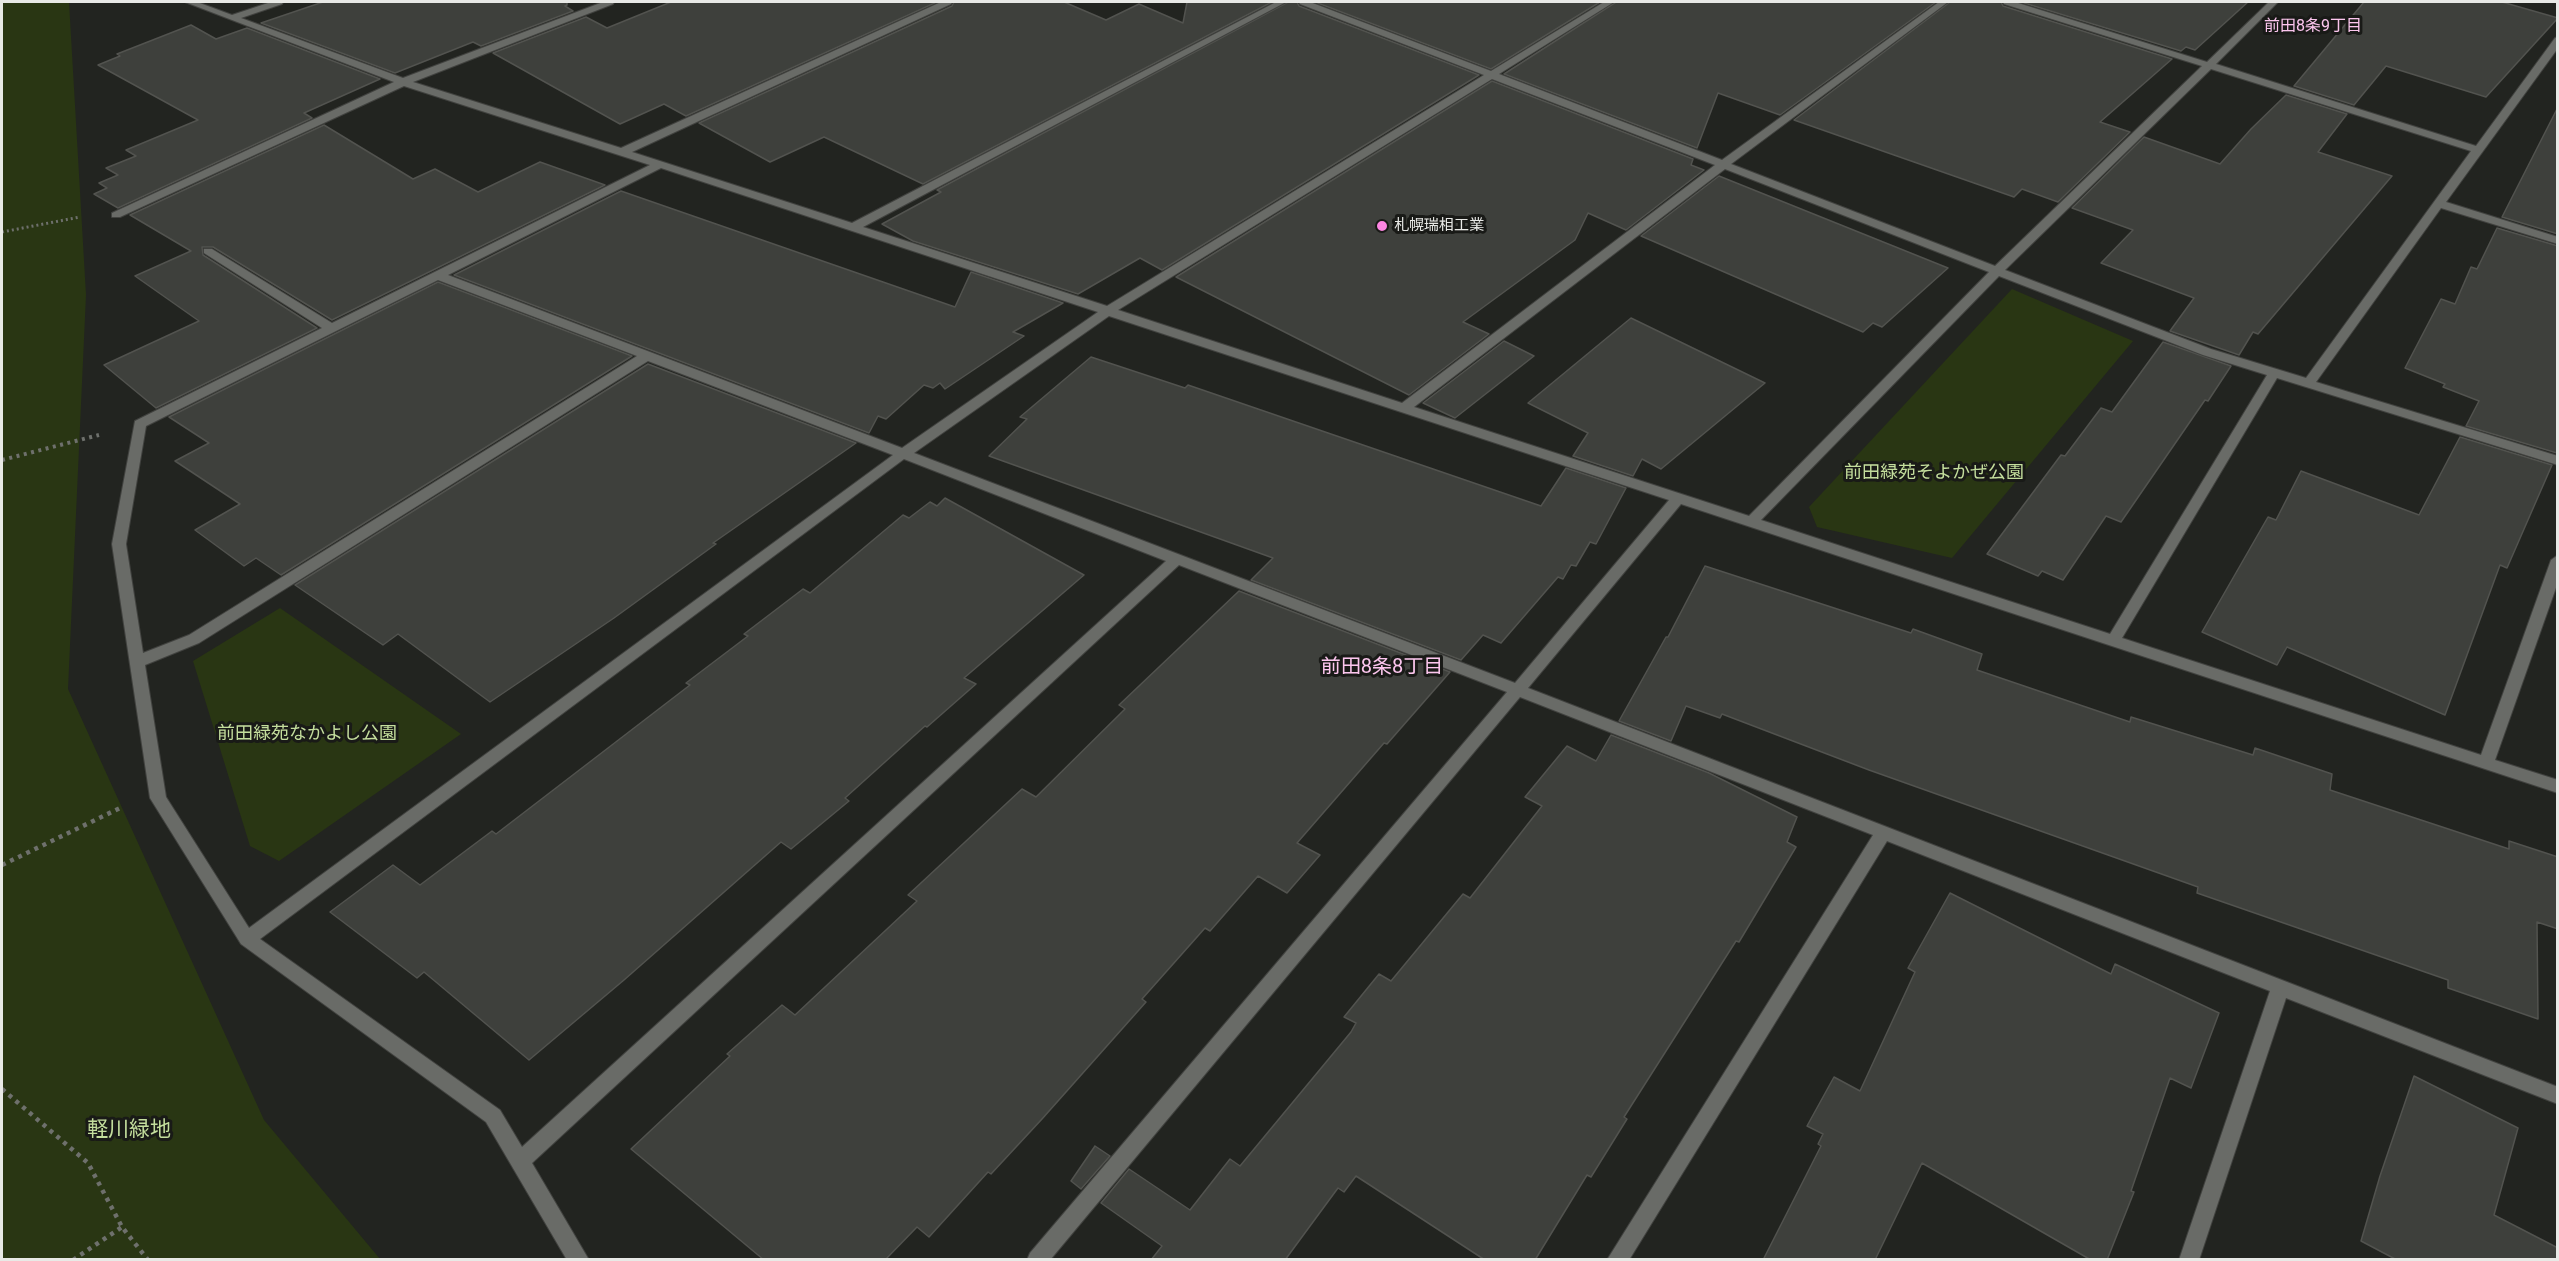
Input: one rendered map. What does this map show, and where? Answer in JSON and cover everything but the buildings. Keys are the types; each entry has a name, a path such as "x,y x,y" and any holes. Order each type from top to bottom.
{"street":[{"path":"190,2 404,82 854,227 2558,787"},
{"path":"232,18 279,2"},
{"path":"116,215 404,82 610,2"},
{"path":"622,152 948,2"},
{"path":"854,227 1282,2"},
{"path":"1303,2 2207,352 2558,461"},
{"path":"247,939 903,454 1108,311 1610,2"},
{"path":"1404,408 1723,165 1944,2"},
{"path":"2007,2 2478,150"},
{"path":"1751,522 1997,271 2274,2"},
{"path":"2308,384 2558,40"},
{"path":"579,1260 493,1116 247,939 158,798 119,544 140,424 660,164"},
{"path":"2439,204 2558,241"},
{"path":"208,251 331,328"},
{"path":"437,275 1518,690 2558,1096"},
{"path":"137,662 194,639 647,356"},
{"path":"2113,640 2274,373"},
{"path":"1037,1260 1679,498"},
{"path":"519,1161 1177,559"},
{"path":"2486,763 2558,560"},
{"path":"1617,1260 1883,833"},
{"path":"2189,1260 2280,988"}],"path":[{"path":"2,232 133,207"},
{"path":"2,460 140,424"},
{"path":"2,865 157,791"},
{"path":"2,1089 88,1163 122,1227 148,1260"},
{"path":"73,1260 122,1227"}],"green space":[{"name":"軽川緑地","path":"2,2 69,2 86,295 68,689 264,1120 380,1259 2,1259"},
{"name":"前田緑苑そよかぜ公園","path":"2012,289 2133,341 1952,558 1817,527 1809,507"},
{"name":"前田緑苑なかよし公園","path":"280,608 461,734 279,861 250,846 193,661"}],"place":[{"name":"札幌瑞相工業","path":"1382,226"}],"district":[{"name":"前田8条9丁目","path":"2313,27"},
{"name":"前田8条8丁目","path":"1382,668"}]}
